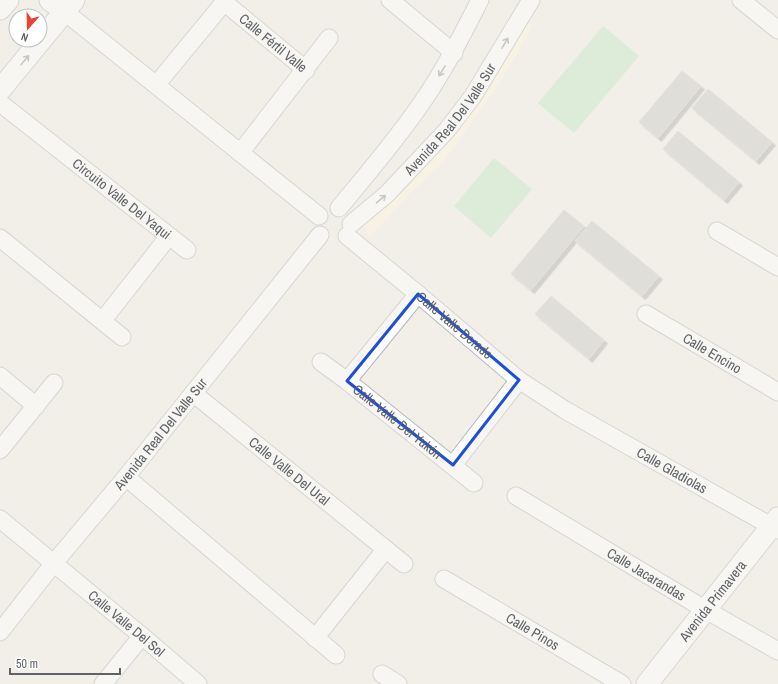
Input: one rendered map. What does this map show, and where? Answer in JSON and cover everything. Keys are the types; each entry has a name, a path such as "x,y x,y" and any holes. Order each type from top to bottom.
{"street":[{"path":"0,9 8,0"},
{"path":"390,0 454,53"},
{"path":"339,208 423,101 454,53 480,0"},
{"name":"Avenida Real Del Valle Sur","path":"349,230 387,194 447,130 473,96 531,0"},
{"path":"741,0 778,30"},
{"name":"Calle Fértil Valle","path":"156,86 225,1 306,70 240,153"},
{"path":"0,90 63,4 156,86 319,216"},
{"path":"306,70 329,38"},
{"name":"Circuito Valle Del Yaqui","path":"0,103 169,236 103,320"},
{"path":"331,208 339,208 348,214 349,230 338,241 328,241 320,235 317,229 319,216 324,211 331,208"},
{"name":"Calle Valle Dorado","path":"349,230 418,294 519,380 566,410"},
{"path":"717,231 778,267"},
{"name":"Avenida Real Del Valle Sur","path":"0,632 54,563 126,477 320,235"},
{"path":"169,236 187,250"},
{"path":"0,238 103,320 122,337"},
{"path":"347,381 418,294"},
{"name":"Calle Encino","path":"646,314 778,392"},
{"name":"Calle Valle Del Yukón","path":"320,362 347,381 474,482"},
{"path":"0,376 36,406"},
{"path":"454,465 519,380"},
{"path":"0,450 54,383"},
{"name":"Calle Valle Del Ural","path":"193,393 404,564"},
{"name":"Calle Gladiolas","path":"566,410 776,525"},
{"path":"126,477 336,655"},
{"name":"Calle Jacarandas","path":"516,496 706,610 778,651"},
{"name":"Calle Valle Del Sol","path":"0,519 198,684"},
{"name":"Avenida Primavera","path":"647,684 776,525"},
{"path":"315,638 386,550"},
{"name":"Calle Pinos","path":"444,579 622,684"},
{"path":"103,684 142,636"},
{"path":"382,674 398,684"}],"highlighted area":[{"path":"418,294 519,380 453,465 347,381"}],"shaded area":[{"path":"512,17 533,25 501,81 444,161 405,198 370,237 355,213 440,129"}],"green space":[{"path":"603,26 639,56 574,133 538,103"},
{"path":"494,158 532,189 491,238 454,206"}],"building":[{"path":"682,71 701,86 658,138 639,122"},
{"path":"708,89 772,142 756,161 692,108"},
{"path":"678,131 739,182 724,200 663,149"},
{"path":"564,210 584,226 531,290 511,274"},
{"path":"592,221 659,276 642,296 575,241"},
{"path":"551,296 604,340 589,359 535,314"}]}
